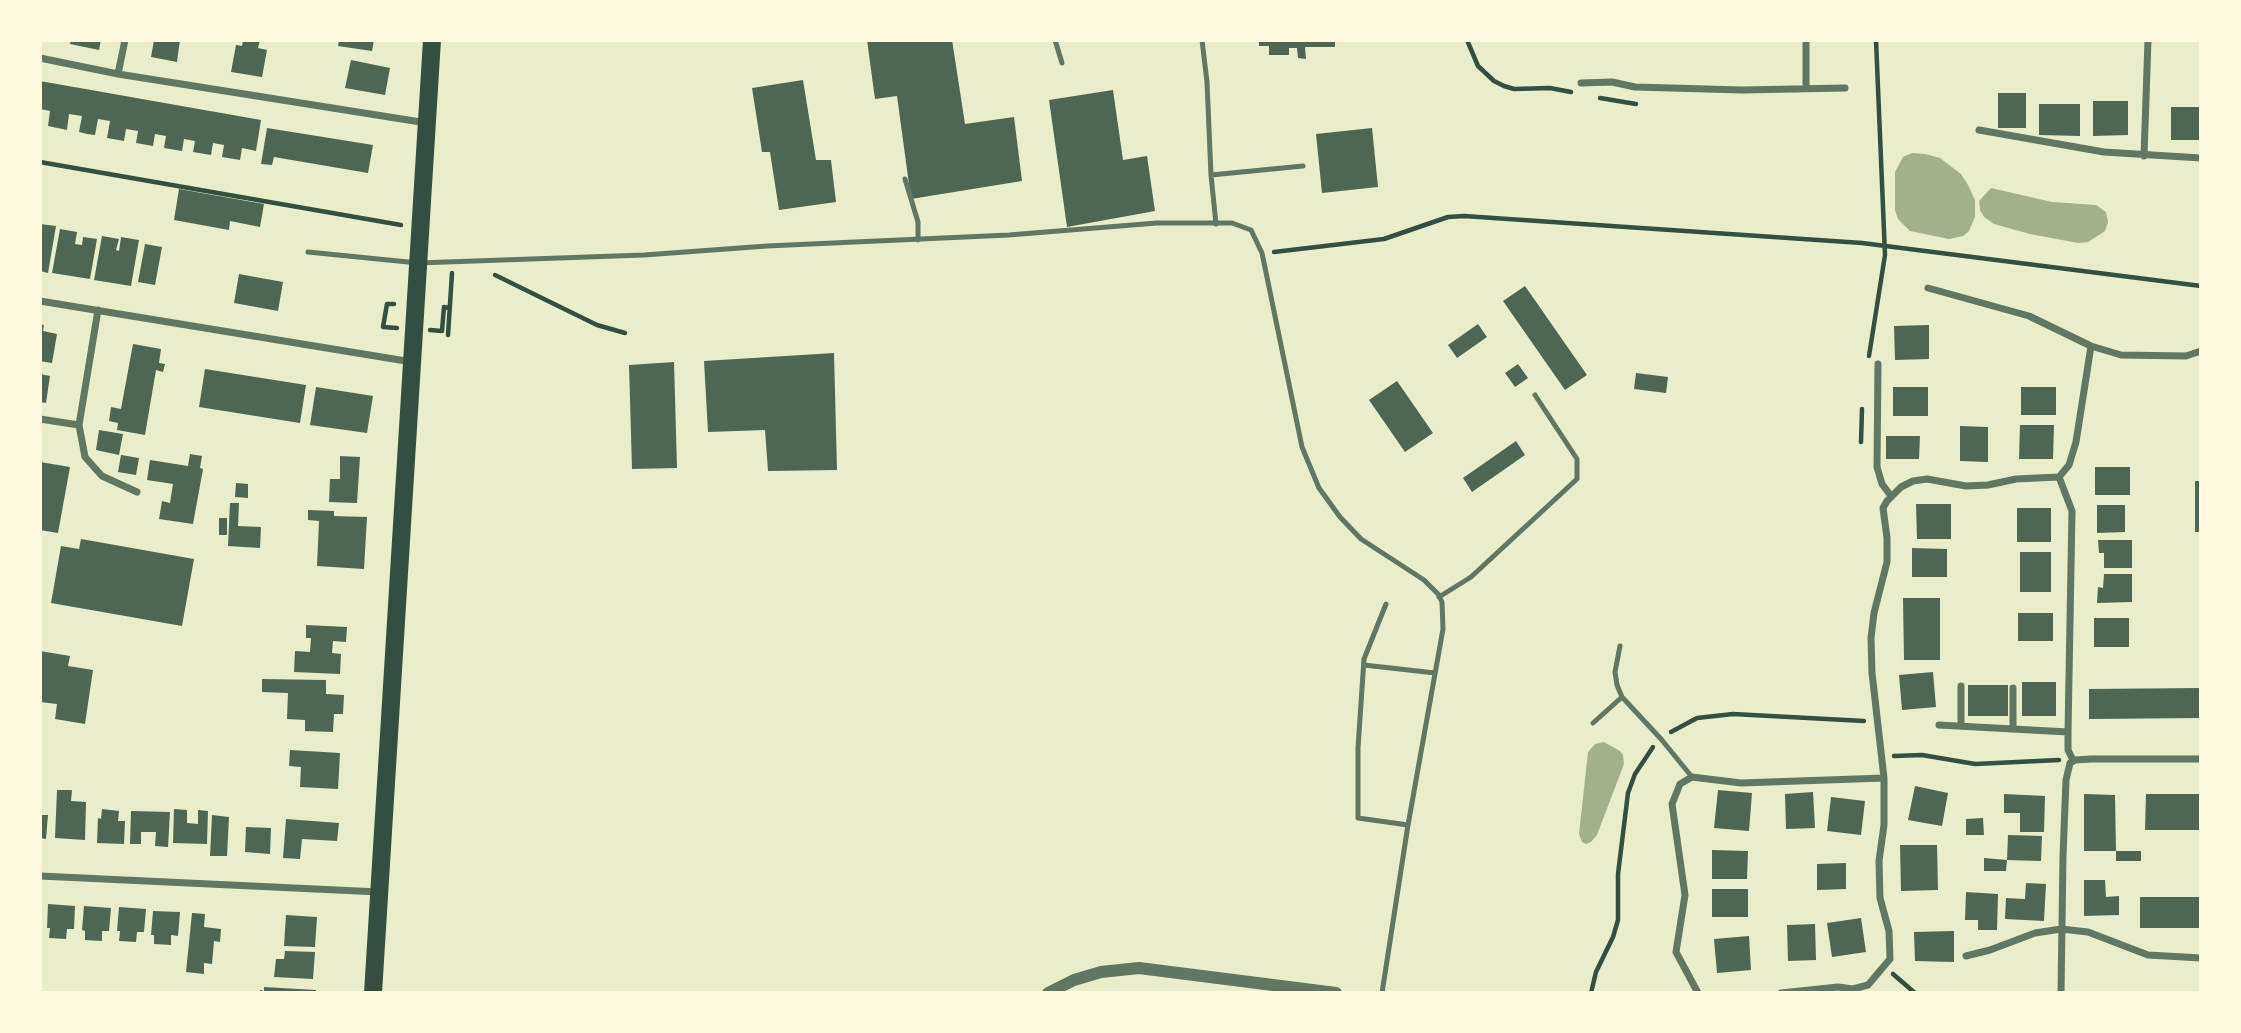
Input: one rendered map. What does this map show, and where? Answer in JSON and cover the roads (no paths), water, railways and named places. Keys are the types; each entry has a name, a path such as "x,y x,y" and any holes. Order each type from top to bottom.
{"main road":[{"path":"373,993 432,40"}],"street":[{"path":"118,74 125,40"},
{"path":"1806,40 1806,88"},
{"path":"2144,156 2148,40"},
{"path":"40,58 118,74 428,123"},
{"path":"1581,83 1612,82 1635,88 1845,88"},
{"path":"1979,130 2084,150 2201,158"},
{"path":"1928,288 2029,316 2091,345 2121,355 2186,356 2201,351"},
{"path":"40,301 412,362"},
{"path":"98,310 79,425 85,457 102,477 136,492"},
{"path":"1782,993 1838,987 1853,989 1868,985 1890,959 1891,945 1881,898 1879,861 1884,825 1884,778 1872,673 1871,638 1874,613 1887,562 1884,508 1901,487 1913,481 1927,479 1966,486 2016,479 2059,477 2069,464 2076,442 2091,345"},
{"path":"1878,364 1877,467 1882,484 1892,496"},
{"path":"40,419 79,425"},
{"path":"2059,477 2072,511 2068,732 2071,761 2066,780 2061,993"},
{"path":"1961,686 1961,726"},
{"path":"2012,729 2013,688"},
{"path":"1939,724 2068,732"},
{"path":"2071,761 2201,760"},
{"path":"1698,993 1676,953 1685,890 1672,804 1680,784 1692,777 1741,783 1884,778"},
{"path":"40,876 379,892"},
{"path":"1966,956 2035,933 2061,929 2088,932 2148,956 2201,958"},
{"path":"1048,993 1101,972 1139,968 1298,991 1336,993"}],"lane":[{"path":"1055,40 1062,63"},
{"path":"1202,40 1216,224"},
{"path":"1211,175 1303,166"},
{"path":"905,179 918,222 918,240"},
{"path":"308,251 418,263 644,255 1157,223 1232,223 1251,230 1262,253 1302,447 1319,488 1340,517 1361,539 1424,580 1439,597 1443,622 1382,993"},
{"path":"1439,597 1472,577 1577,479 1577,459 1535,395"},
{"path":"1387,604 1364,659 1358,748 1358,818 1408,825"},
{"path":"1620,646 1615,672 1622,697 1692,777"},
{"path":"1364,665 1435,673"},
{"path":"1593,723 1622,697"}]}
